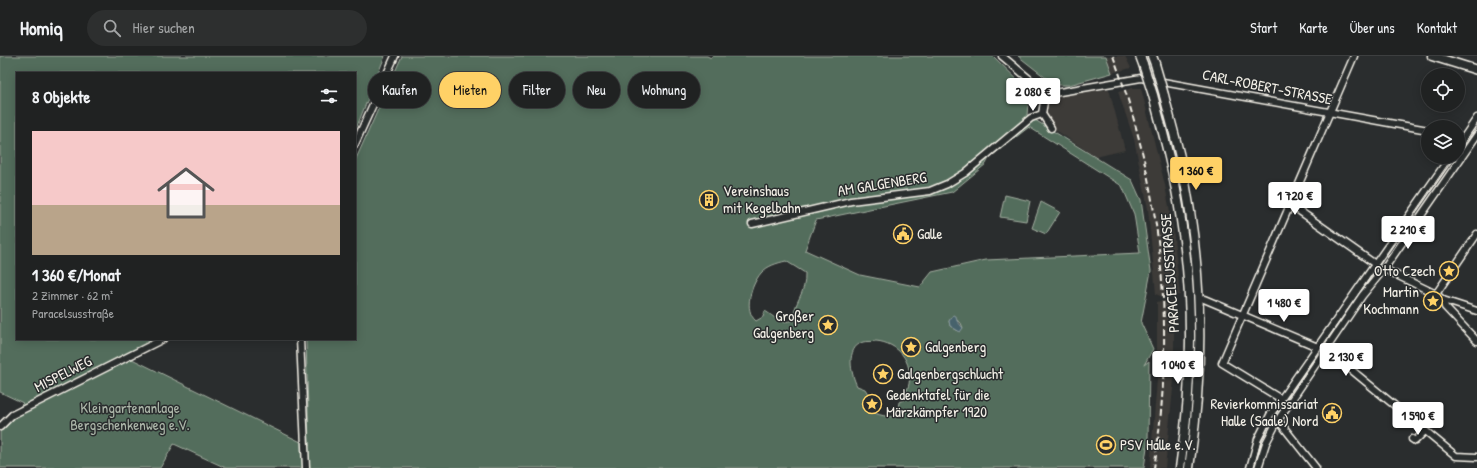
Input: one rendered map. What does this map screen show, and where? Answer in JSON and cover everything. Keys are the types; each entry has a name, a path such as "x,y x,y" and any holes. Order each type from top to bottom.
{"main road":[{"path":"1432,56 1477,70"},
{"name":"PARACELSUSSTRASSE","path":"1142,60 1170,160 1182,220 1188,292 1189,345 1186,421 1180,468"},
{"name":"PARACELSUSSTRASSE","path":"1153,60 1164,95 1180,157 1187,200 1197,292 1201,301 1197,399 1189,468"}],"street":[{"path":"356,142 395,56"},
{"path":"1002,56 1040,88 1046,90 1042,114 1051,128"},
{"path":"1280,399 1222,363 1354,56"},
{"name":"CARL-ROBERT-STRASSE","path":"1046,90 1054,93 1141,78 1421,129"},
{"name":"AM GALGENBERG","path":"752,224 851,201 930,191 947,184 966,173 1031,118 1042,114"},
{"path":"1465,132 1477,118"},
{"path":"1258,468 1266,443 1278,420 1362,296 1384,270 1476,139"},
{"path":"1250,468 1258,439 1280,399 1445,164"},
{"path":"1291,205 1375,264"},
{"path":"1436,294 1477,234"},
{"path":"1384,270 1436,294 1443,300 1477,312"},
{"path":"1443,300 1445,307 1477,341"},
{"path":"1201,301 1244,314 1317,347 1326,349 1456,456 1477,457"},
{"name":"MISPELWEG","path":"0,427 12,415 161,340"},
{"path":"300,340 306,468"},
{"path":"1278,420 1316,468"},
{"path":"1412,439 1415,441 1425,431"}],"shaded area":[{"path":"1106,56 1125,56 1131,68 1112,73"},
{"path":"1132,88 1141,88 1165,185 1173,228 1180,295 1160,296 1156,294 1148,209 1134,139 1118,92"},
{"path":"1109,89 1125,150 1096,157 1051,127 1046,114 1045,93 1054,94"},
{"path":"1174,301 1174,379 1165,468 1150,468 1157,379 1157,302"}],"green space":[{"name":"Kleingartenanlage Bergschenkenweg e.V.","path":"0,56 385,56 379,72 368,72 368,98 356,128 356,72 16,72 16,340 167,340 132,359 309,446 306,340 356,340 356,159 379,108 431,108 431,72 395,72 402,56 707,56 711,58 712,56 993,56 1029,91 1027,115 1132,180 1141,200 1151,271 1141,323 1153,349 1144,365 1149,361 1148,440 1144,468 226,468 174,444 160,468 0,468 0,432 23,403 0,392","holes":["1029,127 1122,186 1134,214 1140,253 986,260 932,272 920,287 860,275 805,250 816,220 952,192 986,164 989,158","786,261 805,273 804,287 795,307 793,320 785,322 781,321 765,311 763,317 756,321 750,311 750,297 757,278 766,268","952,317 961,323 963,328 958,331 950,326 949,321","863,342 884,342 897,349 902,355 909,368 910,376 905,399 899,402 897,416 891,417 883,416 870,410 872,400 865,389 857,386 853,375 851,362 852,355 857,345"]},
{"path":"1018,56 1106,56 1112,73 1069,85 1055,85"},
{"path":"1005,195 1030,201 1026,221 1000,217"},
{"path":"1041,202 1060,212 1046,234 1032,228"}],"water":[{"path":"953,315 956,316 957,321 963,328 960,332 950,326 949,321"}],"tram line":[{"path":"1465,145 1477,127"},
{"path":"1254,468 1261,441 1273,418 1448,164"}],"railway":[{"path":"1113,56 1130,106 1143,156 1153,208 1160,259 1164,312 1164,364 1161,416 1154,468"}],"place":[{"name":"Vereinshaus mit Kegelbahn","path":"709,200"},
{"name":"Galle","path":"903,234"},
{"name":"Otto Czech","path":"1449,271"},
{"name":"Martin Kochmann","path":"1433,301"},
{"name":"Großer Galgenberg","path":"828,325"},
{"name":"Galgenberg","path":"911,347"},
{"name":"Galgenbergschlucht","path":"883,374"},
{"name":"Gedenktafel für die Märzkämpfer 1920","path":"872,404"},
{"name":"Revierkommissariat Halle (Saale) Nord","path":"1332,413"},
{"name":"PSV Halle e.V.","path":"1106,445"}]}
